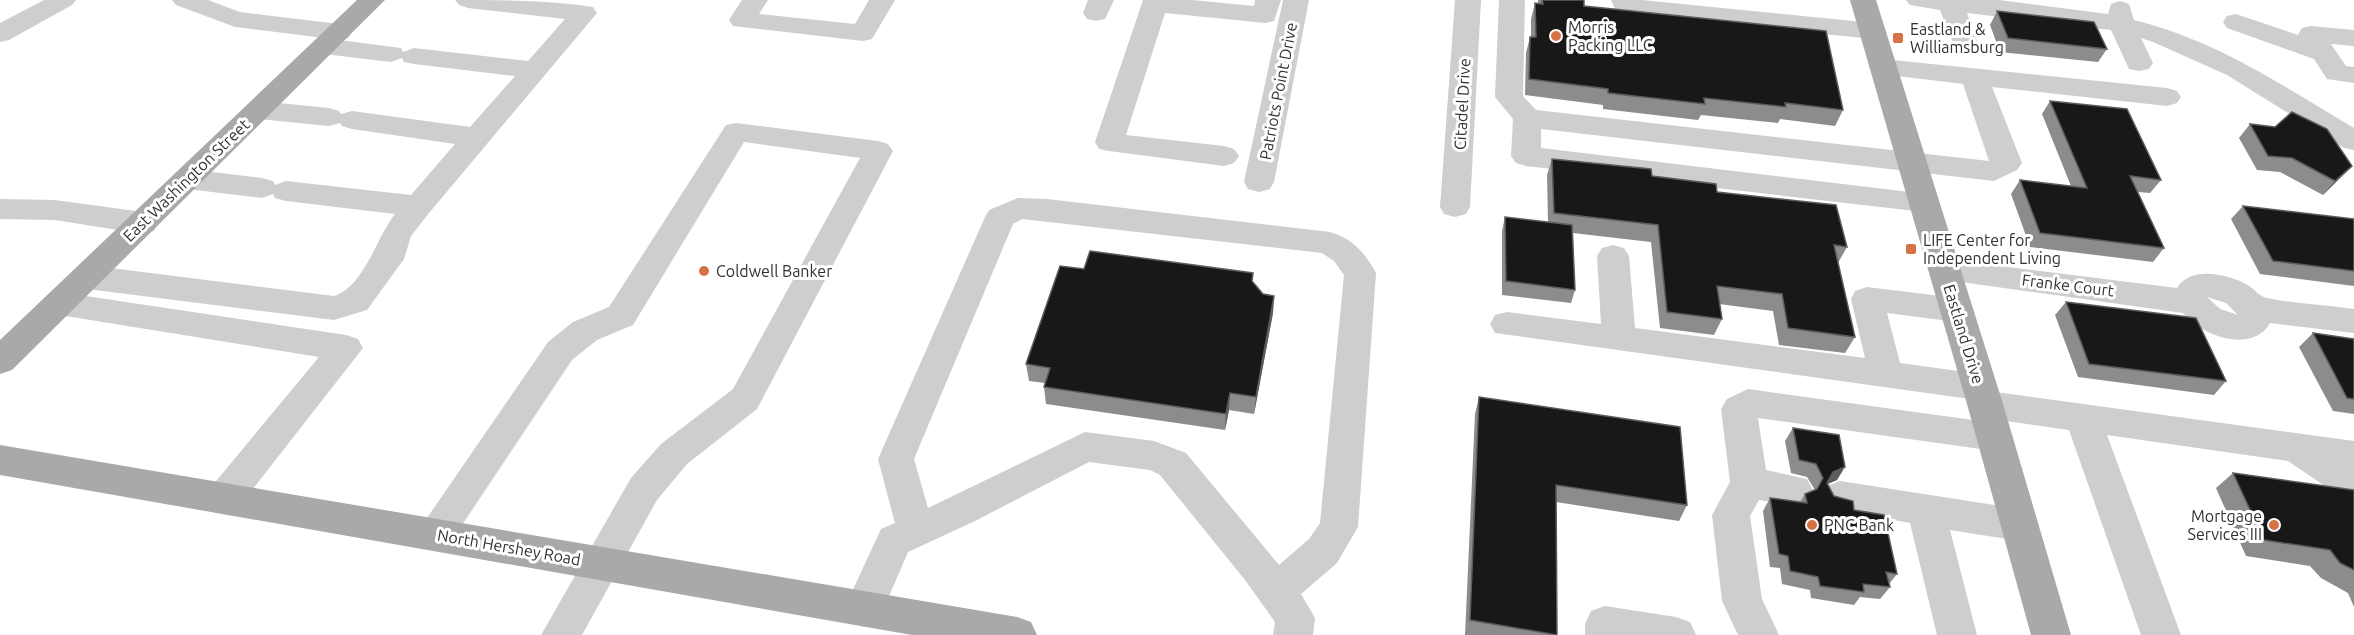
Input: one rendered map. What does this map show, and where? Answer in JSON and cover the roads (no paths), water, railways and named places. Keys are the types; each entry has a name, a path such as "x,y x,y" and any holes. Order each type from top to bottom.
{"main road":[{"name":"East Washington Street","path":"0,361 372,0"},
{"name":"Eastland Drive","path":"1863,0 1987,409 2051,635"},
{"name":"North Hershey Road","path":"0,460 1017,635"}],"street":[{"path":"0,34 63,0"},
{"path":"185,0 235,19 403,55 537,70"},
{"path":"87,276 334,308 345,307 355,302 393,251 396,234 418,206 584,13 468,0"},
{"path":"755,0 742,20 863,33 882,0"},
{"path":"1224,156 1109,142 1155,2 1265,15 1268,0"},
{"name":"Patriots Point Drive","path":"1259,182 1296,0"},
{"name":"Citadel Drive","path":"1455,207 1468,0"},
{"path":"1512,0 1509,97 1527,118 1526,156 1924,202"},
{"path":"1624,0 1624,6 1873,31"},
{"path":"1919,0 1951,4 2119,12 2162,36 2202,51 2354,141"},
{"path":"1951,4 1965,44"},
{"path":"2202,51 2241,11 2324,53"},
{"path":"2119,12 2139,63"},
{"path":"2354,38 2311,34 2337,73 2354,75"},
{"path":"1883,67 2167,98"},
{"path":"1527,118 1994,171 2007,163 1974,76"},
{"path":"259,110 478,138"},
{"path":"435,534 560,351 585,332 621,316 736,132 878,151 745,399 674,454 644,489 561,635"},
{"path":"187,179 418,206"},
{"path":"916,531 897,459 1000,217 1018,208 1047,209 1330,243 1345,254 1360,273 1339,527 1323,551 1276,591"},
{"path":"0,209 55,210 142,223"},
{"path":"1613,256 1619,339"},
{"name":"Franke Court","path":"1944,270 2192,302 2192,290 2203,285 2212,285 2242,296 2254,309 2354,321"},
{"path":"1887,375 1867,299 1957,310"},
{"path":"59,304 345,348 225,497"},
{"path":"1507,324 1887,375 1987,409"},
{"path":"1759,635 1742,601 1731,516 1749,483 1739,409 1748,403 1987,409 2083,418 2354,456"},
{"path":"2083,418 2161,635"},
{"path":"864,609 894,541 1085,447 1154,456 1173,464 1276,591 1295,618 1293,635"},
{"path":"2294,447 2354,486"},
{"path":"1749,483 1794,490"},
{"path":"1840,497 2020,525"},
{"path":"1926,510 1957,635"},
{"path":"1605,635 1605,624 1676,635"}],"place":[{"name":"Morris Packing LLC","path":"1556,36"},
{"name":"Eastland & Williamsburg","path":"1898,38"},
{"name":"LIFE Center for Independent Living","path":"1911,249"},
{"name":"Coldwell Banker","path":"704,271"},
{"name":"PNC Bank","path":"1812,525"},
{"name":"Mortgage Services III","path":"2274,525"}]}
